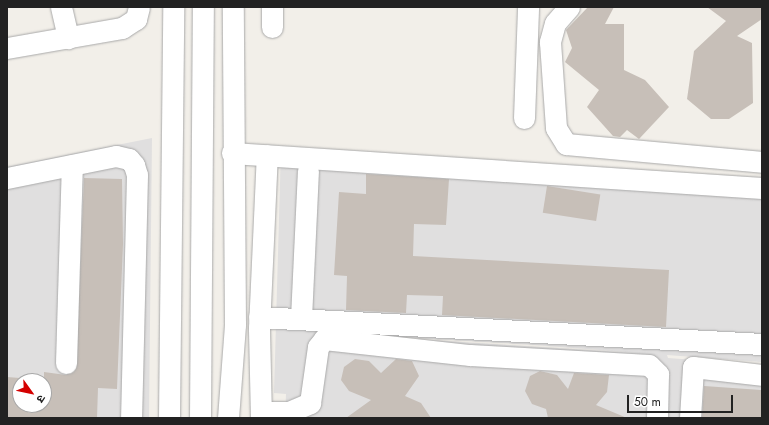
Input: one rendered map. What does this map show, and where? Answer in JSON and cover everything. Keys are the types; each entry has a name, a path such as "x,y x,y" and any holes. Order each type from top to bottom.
{"street":[{"path":"61,7 68,38"},
{"path":"7,48 122,28 136,19 139,7"},
{"path":"169,418 173,7"},
{"path":"200,418 203,7"},
{"path":"228,418 235,324 232,159 233,7"},
{"path":"524,118 528,7"},
{"path":"569,7 555,23 550,42 556,128 566,144 762,162"},
{"path":"7,178 116,156 129,159 137,175 131,418"},
{"path":"232,159 762,188"},
{"path":"267,162 259,322 261,415 289,412 310,403 318,347 324,339 470,355 649,365 658,374 657,418"},
{"path":"302,318 309,164"},
{"path":"66,363 72,165"},
{"path":"235,324 302,318 762,344"},
{"path":"690,418 693,367 762,374"}],"shaded area":[{"path":"152,138 149,418 7,418 7,167"},
{"path":"281,148 762,178 762,362 667,355 668,358 762,365 762,418 285,418 286,394 274,393","holes":["382,336 534,345 638,353"]}],"building":[{"path":"588,7 614,7 605,24 624,24 624,70 645,80 669,107 639,139 627,130 620,137 613,136 587,107 599,90 565,62 572,48 566,30"},
{"path":"707,7 762,7 762,19 737,36 752,43 753,103 729,119 711,119 687,99 694,51 726,21"},
{"path":"366,174 449,179 446,225 414,224 413,256 669,270 666,327 442,315 443,296 407,295 406,313 346,310 347,276 334,275 339,192 366,194"},
{"path":"84,178 122,179 123,244 117,389 98,388 97,418 7,418 7,377 12,377 12,413 52,413 52,373 66,375 76,369"},
{"path":"547,186 600,194 596,221 543,213"},
{"path":"355,359 369,361 381,373 396,359 412,361 419,376 405,396 421,403 431,418 346,418 371,400 349,391 341,380 344,367"},
{"path":"540,371 557,375 568,389 574,373 609,375 607,392 596,405 627,418 548,418 546,409 532,404 525,391 530,376"},
{"path":"704,386 761,390 762,418 702,418"}]}
